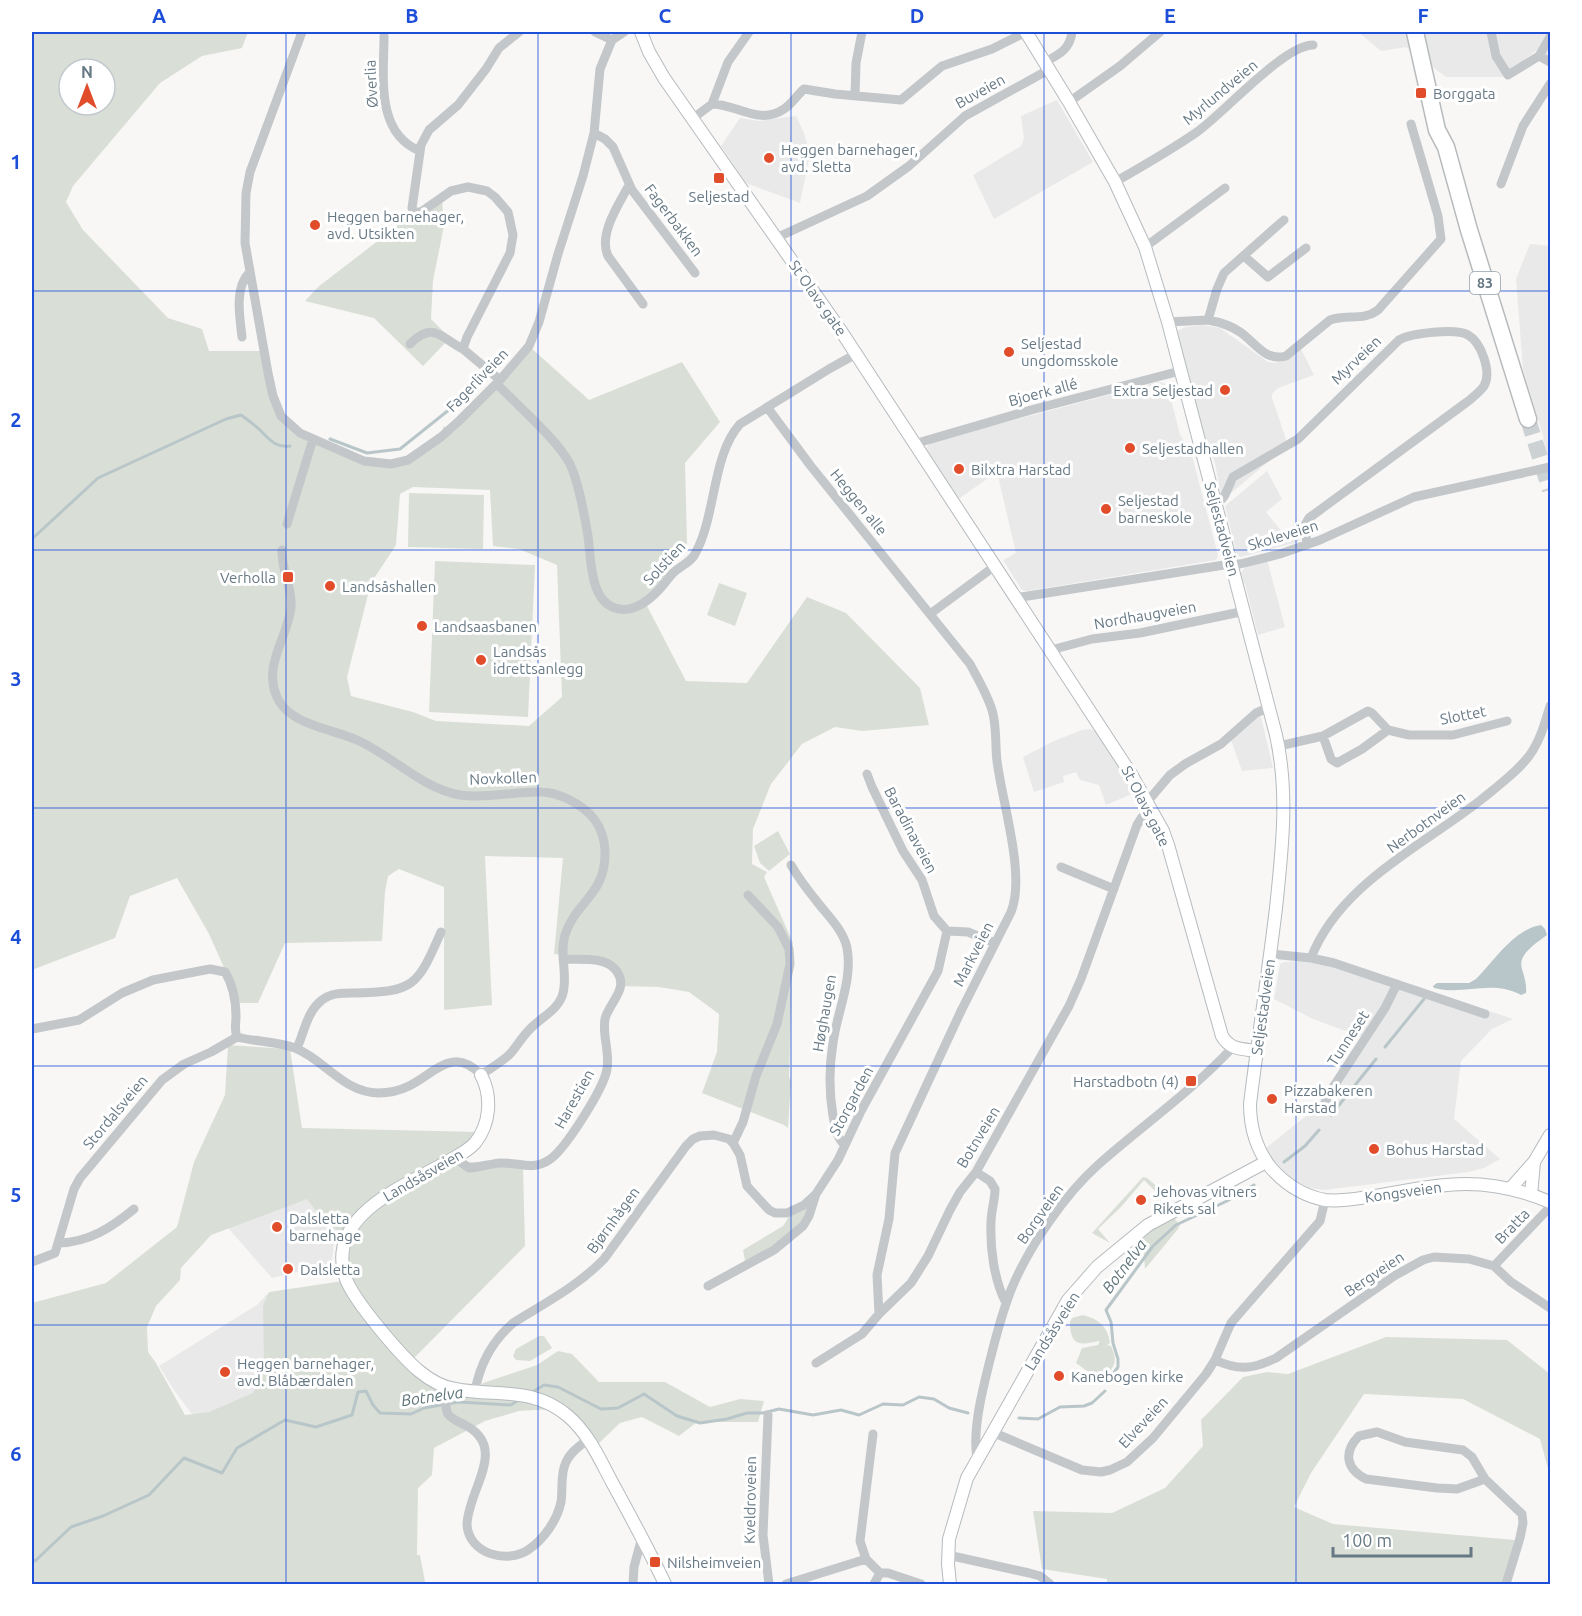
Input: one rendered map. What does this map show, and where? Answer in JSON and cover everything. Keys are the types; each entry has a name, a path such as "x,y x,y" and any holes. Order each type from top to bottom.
{"highway":[{"name":"83","path":"1415,32 1437,130 1446,147 1469,230 1528,419"},
{"name":"83","path":"1426,32 1448,129 1446,147"}],"street":[{"name":"Fagerliveien","path":"302,32 250,172 244,217 249,273 273,396 281,416 300,433 374,464 392,464 408,460 441,437 519,359 535,333 583,176 594,134 600,69 612,40"},
{"path":"463,349 510,253 513,235 508,212 487,191 468,187 451,191 420,212 414,212 412,208 420,152 424,137 429,130 458,105 499,48 519,32"},
{"path":"595,32 612,40 624,32"},
{"name":"St Olavs gate","path":"641,32 660,71 856,354 1106,733 1150,807 1168,844 1222,1036 1232,1047"},
{"path":"692,119 712,104 728,62 749,32"},
{"path":"855,95 856,63 862,32"},
{"path":"712,104 725,104 745,113 760,116 782,111 804,89 901,100 942,66 992,49 1026,32"},
{"name":"Seljestadveien","path":"1026,32 1070,102 1115,182 1145,247 1168,322 1279,746 1284,786 1284,824 1250,1114 1257,1145 1266,1162"},
{"name":"Buveien","path":"776,238 867,196 902,171 965,116 1048,66 1069,46 1072,32"},
{"path":"1070,102 1120,66 1160,32"},
{"path":"1491,32 1496,56 1508,75 1539,56 1551,37"},
{"name":"Øverlia","path":"384,36 387,113 395,133 403,143 420,152"},
{"name":"Myrlundveien","path":"1115,182 1196,133 1300,47 1313,45"},
{"path":"1539,56 1551,62"},
{"path":"1501,184 1523,126 1551,84"},
{"path":"1168,322 1208,320 1229,325 1241,332 1266,354 1278,357 1286,356 1330,320 1337,317 1366,317 1378,310 1441,239 1438,216 1411,124"},
{"name":"Fagerbakken","path":"594,134 605,139 613,147 629,185 695,273"},
{"name":"Fagerbakken","path":"629,185 608,229 605,248 608,256 643,304"},
{"path":"1145,247 1225,188"},
{"path":"1208,320 1210,307 1224,273 1284,220"},
{"path":"1244,256 1268,277 1306,248"},
{"name":"Fagerliveien","path":"242,337 240,297 243,283 249,273"},
{"path":"410,344 423,332 429,331 442,335 463,349 498,382"},
{"name":"Myrveien","path":"1215,501 1222,500 1233,477 1298,439 1399,340 1414,334 1464,333 1473,338 1477,342 1486,367 1487,375 1483,387 1467,402 1309,518 1305,525 1306,545"},
{"name":"Solstien","path":"498,382 560,450 569,464 588,532 592,568 598,592 605,602 621,610 638,606 654,596 673,573 696,554 730,437 740,424 856,354"},
{"name":"Bjoerk allé","path":"914,444 1031,410 1180,371"},
{"name":"Heggen alle","path":"767,407 810,465 930,614"},
{"path":"287,525 313,439"},
{"name":"Skoleveien","path":"1015,598 1232,564 1280,554 1306,545 1414,497 1551,467"},
{"name":"Novkollen","path":"282,550 282,563 291,608 274,660 273,674 276,696 290,714 358,741 391,759 422,780 460,795 552,793 585,809 594,818 604,839 603,874 593,893 568,928 564,942 562,959 565,984 558,1004 529,1029 510,1054 481,1075"},
{"path":"930,614 995,566"},
{"name":"Nordhaugveien","path":"1051,650 1092,639 1140,633 1245,611"},
{"name":"Markveien","path":"879,1314 877,1275 889,1219 894,1153 1013,906 1016,891 997,763 994,719 970,664 930,614"},
{"name":"Nerbotnveien","path":"1311,958 1330,923 1354,895 1405,854 1453,822 1499,786 1528,758 1538,742 1551,706"},
{"name":"Botnveien","path":"816,1363 856,1338 921,1269 960,1192 976,1172 1069,1006 1087,966 1137,825 1150,807 1163,782 1193,759 1221,744 1256,713 1270,707"},
{"name":"Slottet","path":"1279,746 1323,736 1368,711 1388,730 1409,735 1453,735 1507,721"},
{"path":"1323,736 1331,759 1337,763 1362,749 1388,730"},
{"name":"Baradinaveien","path":"867,774 903,851 922,880 934,916 947,931"},
{"name":"Høghaugen","path":"791,865 834,922 847,949 847,978 833,1043 830,1077 836,1127 841,1142 845,1144"},
{"path":"1060,867 1114,889"},
{"path":"748,895 778,927 789,949 790,964 777,1024 756,1076 743,1122 733,1143 740,1155 747,1186 769,1210 775,1213 787,1213 804,1205 816,1194"},
{"path":"947,931 968,932 995,944"},
{"name":"Storgarden","path":"708,1286 764,1256 794,1234 809,1216 816,1194 838,1160 870,1094 938,971 947,931"},
{"path":"297,1048 312,1010 321,1000 341,993 386,993 408,986 425,966 441,932"},
{"path":"1270,954 1334,963 1485,1014"},
{"name":"Harestien","path":"455,1158 469,1168 503,1163 530,1167 548,1161 572,1137 603,1080 608,1062 605,1020 619,993 621,981 615,969 603,962 562,959"},
{"path":"32,1029 79,1020 122,993 153,980 210,969 225,972 230,980 235,1002 237,1037 297,1048 348,1085 367,1092 392,1092 402,1089 444,1063 468,1065 481,1075"},
{"name":"Tunneset","path":"1323,1108 1328,1095 1385,1008 1397,984"},
{"name":"Stordalsveien","path":"59,1243 67,1210 80,1178 162,1080 184,1064 237,1037"},
{"path":"1232,1047 1257,1051"},
{"name":"Borgveien","path":"977,1458 976,1442 983,1393 998,1328 1020,1271 1044,1232 1062,1205 1097,1166 1202,1077 1232,1047"},
{"name":"Landsåsveien","path":"481,1075 488,1093 487,1121 475,1143 455,1158 376,1203 360,1215 348,1233 343,1252 346,1279 355,1295 418,1370 434,1382 447,1387 475,1391 519,1393 543,1401 568,1416 588,1439 665,1584"},
{"name":"Bjørnhågen","path":"475,1391 478,1375 487,1355 504,1331 513,1323 581,1281 604,1259 693,1139 707,1134 722,1137 733,1143"},
{"path":"1510,1189 1534,1162 1551,1135"},
{"name":"Landsåsveien","path":"951,1584 949,1539 960,1499 977,1458 1060,1312 1077,1289 1097,1267 1148,1225 1266,1162"},
{"name":"Kongsveien","path":"1266,1162 1290,1186 1325,1200 1348,1200 1444,1185 1467,1184 1510,1189 1532,1195 1551,1205"},
{"path":"1532,1195 1534,1162"},
{"path":"976,1172 990,1181 995,1189 991,1222 992,1243 1001,1293 1006,1303"},
{"name":"Elveveien","path":"992,1432 1082,1470 1110,1470 1127,1462 1147,1444 1215,1360 1231,1323 1320,1221 1325,1200"},
{"name":"Bratta","path":"1494,1266 1551,1205"},
{"path":"32,1262 55,1253 59,1243 75,1242 92,1237 134,1209"},
{"name":"Bergveien","path":"1215,1360 1231,1367 1243,1368 1264,1364 1394,1276 1423,1260 1434,1257 1469,1259 1494,1266 1511,1282 1551,1308"},
{"path":"447,1387 446,1407 450,1416 476,1431 484,1443 486,1453 484,1464 467,1524 477,1545 493,1555 513,1556 522,1553 538,1542 549,1529 561,1502 566,1460 588,1439"},
{"name":"Kveldroveien","path":"768,1415 763,1535 769,1584"},
{"path":"1485,1479 1457,1489 1366,1479 1358,1475 1352,1467 1349,1448 1359,1436 1368,1432 1377,1432 1405,1442 1463,1450 1472,1457 1485,1479 1522,1514 1520,1538 1506,1584"},
{"path":"873,1434 860,1534 861,1549 866,1559 880,1574"},
{"path":"633,1584 634,1567 642,1537"},
{"path":"948,1555 1040,1576 1050,1584"},
{"path":"786,1584 866,1559"},
{"path":"880,1574 888,1573 921,1584"},
{"path":"874,1584 880,1574"}],"shaded area":[{"path":"32,32 248,32 242,48 202,56 160,83 73,186 66,202 83,230 168,318 202,329 209,351 264,351 281,418 352,457 394,464 442,433 443,427 450,426 529,346 589,400 682,362 720,422 685,463 687,543 646,604 686,681 747,683 807,597 846,613 920,688 929,725 862,731 835,727 802,744 771,784 753,829 752,864 767,872 764,877 793,943 788,1128 702,1093 717,1052 719,1014 689,992 659,987 618,986 621,973 602,959 554,954 563,858 485,856 492,1005 444,1010 444,887 399,869 388,876 382,941 285,943 258,1003 240,1003 209,934 177,878 130,896 115,938 32,970","holes":["413,487 490,490 493,546 519,549 557,565 562,697 529,726 436,721 413,712 351,696 347,677 371,583 396,545 400,494"]},
{"path":"1358,32 1550,32 1550,61 1538,49 1503,77 1446,77 1406,47 1381,51"},
{"path":"1057,100 1093,162 994,219 973,175 1021,146 1024,138 1021,116"},
{"name":"Heggen barnehager, avd. Sletta","path":"796,116 810,154 800,203 746,183 721,146 740,118 759,121"},
{"path":"442,199 444,226 433,281 431,319 450,338 423,366 374,318 305,301 318,287 414,213"},
{"path":"1530,244 1550,246 1550,471 1543,436 1523,369 1516,279"},
{"path":"1203,325 1220,328 1268,362 1283,361 1300,347 1314,375 1278,388 1272,394 1288,445 1230,494 1221,496 1215,463 1199,424 1175,334 1186,327"},
{"name":"Seljestad barneskole","path":"1158,382 1164,383 1169,391 1180,435 1191,452 1218,555 1216,560 1022,590 1003,560 1016,553 997,472 957,500 924,450 931,442"},
{"path":"1267,471 1282,499 1266,512 1283,533 1296,524 1301,538 1298,542 1241,557 1237,555 1225,506"},
{"path":"409,493 484,495 483,549 408,547"},
{"path":"1267,560 1285,627 1258,635 1245,584 1241,582 1241,573 1245,567"},
{"name":"Landsås idrettsanlegg","path":"435,561 535,565 528,717 429,712"},
{"path":"719,583 747,593 735,626 707,615"},
{"path":"1255,716 1261,717 1273,768 1242,771 1231,740"},
{"path":"1090,729 1097,731 1134,793 1106,805 1099,785 1080,780 1076,772 1063,776 1064,782 1034,792 1023,757 1054,741"},
{"path":"778,831 790,854 769,871 760,863 754,846"},
{"path":"1541,925 1547,935 1529,949 1522,958 1526,993 1521,995 1499,988 1445,990 1434,988 1433,986 1437,983 1469,983 1476,979 1513,939"},
{"path":"1305,961 1344,970 1406,991 1411,984 1513,1019 1492,1029 1461,1061 1454,1119 1500,1159 1484,1168 1468,1172 1325,1190 1309,1188 1291,1178 1272,1160 1266,1148 1316,1108 1362,1037 1313,1019 1274,999 1280,964"},
{"path":"228,1045 290,1049 302,1128 480,1132 447,1160 523,1167 525,1246 414,1358 447,1386 480,1387 483,1383 537,1365 558,1351 572,1354 599,1382 665,1382 710,1407 740,1399 764,1401 758,1422 697,1422 679,1436 642,1417 620,1423 595,1447 554,1409 519,1411 485,1421 434,1448 432,1475 418,1488 417,1555 420,1555 425,1582 428,1584 32,1584 32,1303 106,1283 177,1227 194,1162 225,1095","holes":["307,1199 326,1224 347,1235 338,1270 343,1281 269,1292 263,1305 264,1369 253,1393 209,1412 185,1415 148,1352 147,1327 156,1306 180,1280 181,1268 211,1235"]},
{"path":"1143,1177 1171,1199 1166,1202 1144,1180 1098,1229 1110,1243 1092,1233"},
{"path":"304,1189 340,1228 334,1241 332,1262 328,1265 272,1278 214,1212"},
{"path":"812,1203 797,1228 763,1253 745,1261 743,1250 783,1226 790,1215"},
{"path":"1171,1219 1175,1219 1180,1225 1178,1229 1145,1269 1143,1244 1136,1239"},
{"path":"276,1292 310,1378 197,1416 191,1413 159,1366 257,1305 267,1294"},
{"path":"1083,1315 1102,1324 1109,1337 1110,1343 1107,1345 1111,1346 1115,1359 1105,1378 1087,1371 1076,1363 1082,1348 1098,1345 1100,1341 1079,1343 1072,1337 1070,1322 1072,1318"},
{"path":"539,1336 544,1336 552,1348 530,1361 516,1360 513,1356 516,1349"},
{"path":"1386,1337 1507,1340 1550,1374 1550,1476 1540,1439 1463,1399 1364,1394 1311,1473 1294,1507 1333,1524 1515,1540 1507,1584 1107,1584 1107,1579 1042,1569 1033,1511 1112,1513 1165,1488 1203,1446 1201,1420 1243,1377 1267,1372 1288,1374"}],"waterway":[{"path":"330,439 367,453 400,449 455,405"},
{"path":"32,539 98,478 226,419 241,415 274,443 290,446"},
{"name":"Botnelva","path":"1385,1047 1424,999"},
{"name":"Botnelva","path":"1331,1115 1376,1059"},
{"name":"Botnelva","path":"1284,1162 1305,1146 1319,1130"},
{"name":"Botnelva","path":"1110,1378 1118,1367 1118,1359 1113,1343 1111,1322 1106,1310 1153,1246 1176,1225 1227,1201 1254,1185"},
{"name":"Botnelva","path":"531,1393 544,1385 558,1387 601,1409 618,1408 644,1394 677,1416 700,1423 779,1409 813,1415 841,1410 859,1415 883,1404 903,1405 919,1397 934,1399 949,1408 968,1413"},
{"name":"Botnelva","path":"32,1560 35,1561 71,1527 103,1516 149,1495 184,1458 222,1473 237,1448 285,1420 316,1427 352,1415 358,1392 366,1391 380,1413 411,1414 424,1408 458,1402 511,1405 520,1399"},
{"name":"Botnelva","path":"1019,1418 1038,1419 1060,1407 1084,1406 1092,1403 1105,1391"}],"tunnel":[{"path":"1528,419 1550,490"}],"place":[{"name":"Borggata","path":"1421,93"},
{"name":"Heggen barnehager, avd. Sletta","path":"769,158"},
{"name":"Seljestad","path":"719,178"},
{"name":"Heggen barnehager, avd. Utsikten","path":"315,225"},
{"name":"Seljestad ungdomsskole","path":"1009,352"},
{"name":"Extra Seljestad","path":"1225,390"},
{"name":"Seljestadhallen","path":"1130,448"},
{"name":"Bilxtra Harstad","path":"959,469"},
{"name":"Seljestad barneskole","path":"1106,509"},
{"name":"Verholla","path":"288,577"},
{"name":"Landsåshallen","path":"330,586"},
{"name":"Landsaasbanen","path":"422,626"},
{"name":"Landsås idrettsanlegg","path":"481,660"},
{"name":"Harstadbotn (4)","path":"1191,1081"},
{"name":"Pizzabakeren Harstad","path":"1272,1099"},
{"name":"Bohus Harstad","path":"1374,1149"},
{"name":"Jehovas vitners Rikets sal","path":"1141,1200"},
{"name":"Dalsletta barnehage","path":"277,1227"},
{"name":"Dalsletta","path":"288,1269"},
{"name":"Heggen barnehager, avd. Blåbærdalen","path":"225,1372"},
{"name":"Kanebogen kirke","path":"1059,1376"},
{"name":"Nilsheimveien","path":"655,1562"}]}
